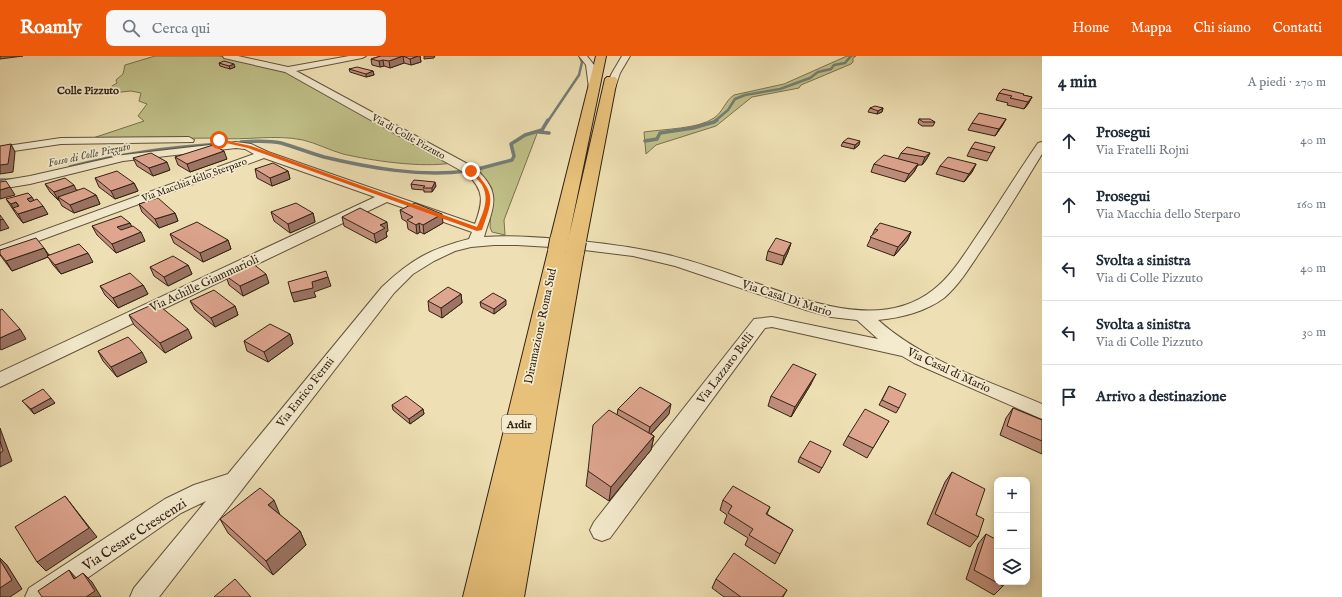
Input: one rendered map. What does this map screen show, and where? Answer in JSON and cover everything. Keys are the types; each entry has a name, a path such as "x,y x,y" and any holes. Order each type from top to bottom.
{"highway":[{"name":"Diramazione Roma Sud","path":"507,597 594,88 601,56"},
{"name":"Diramazione Roma Sud","path":"480,597 567,246 610,88 615,56"}],"street":[{"name":"Via di Colle Pizzuto","path":"227,56 288,70 452,159 473,173 486,188 488,196 488,206 478,236"},
{"name":"Via di Colle Pizzuto","path":"288,70 362,56"},
{"path":"583,56 590,64 594,88"},
{"path":"610,88 616,73 626,56"},
{"path":"0,150 61,141 210,140 226,141 236,145"},
{"name":"Via Casal Di Mario","path":"503,240 606,248 649,255 697,268 814,308 840,314 864,316 901,311 923,302 941,292 956,276 982,239 1042,144"},
{"path":"0,185 30,180 123,158 236,145 247,146 264,154 386,196 478,236"},
{"name":"Via Macchia dello Sterparo","path":"0,251 264,154"},
{"name":"Via Achille Giammarioli","path":"0,380 386,196"},
{"name":"Via Enrico Fermi","path":"143,597 333,358 405,272 426,258 478,236 503,240"},
{"name":"Via Casal di Mario","path":"864,316 883,334 904,350 932,365 1042,412"},
{"name":"Via Lazzaro Belli","path":"602,530 760,323 772,322 904,350"},
{"name":"Via Cesare Crescenzi","path":"38,597 173,506 202,492 235,481"}],"green space":[{"path":"155,56 219,56 287,72 452,163 427,165 368,159 343,154 313,143 292,138 90,139 144,121 138,116 147,104 139,101 141,93 131,91 111,93 107,89 117,83 116,80 123,74 125,65"},
{"path":"847,56 856,56 853,58 853,62 851,64 801,85 799,88 752,97 716,126 656,145 646,154 644,132 680,128 707,122 717,116 728,100 734,95 784,84"},
{"path":"538,131 504,220 505,235 492,232 490,227 492,188 486,179 474,170 512,160 514,156 511,144 525,135"}],"building":[{"path":"381,56 403,56 389,61 371,59"},
{"path":"403,56 418,56 410,59"},
{"path":"224,61 234,64 229,66 219,63"},
{"path":"357,67 373,71 366,74 349,69"},
{"path":"1003,89 1032,97 1028,102 1010,98 1012,96 999,93"},
{"path":"875,106 883,108 878,111 870,108"},
{"path":"979,113 1006,119 999,129 972,123"},
{"path":"919,119 930,119 935,122 923,122"},
{"path":"848,138 860,141 855,145 843,142"},
{"path":"975,142 995,147 991,153 971,148"},
{"path":"11,144 8,164 0,165 0,146"},
{"path":"213,145 224,151 187,164 175,157"},
{"path":"907,147 930,153 925,157 901,153"},
{"path":"151,153 167,162 149,168 133,158"},
{"path":"884,155 918,164 909,174 874,164"},
{"path":"948,157 976,164 969,174 940,166"},
{"path":"273,163 288,171 270,178 255,169"},
{"path":"117,171 134,183 111,191 95,178"},
{"path":"65,178 74,185 54,192 45,184"},
{"path":"414,180 435,182 432,188 423,188 425,186 411,184"},
{"path":"6,181 10,187 0,190 0,182"},
{"path":"84,188 96,195 70,205 58,197"},
{"path":"28,193 32,197 27,199 30,202 37,199 43,206 18,214 13,208 19,206 16,202 11,204 6,199"},
{"path":"158,198 175,213 155,219 139,204"},
{"path":"296,203 313,213 288,224 271,212"},
{"path":"415,203 442,214 423,225 419,223 416,225 407,220 413,217 400,210"},
{"path":"360,208 387,222 380,225 385,228 374,234 342,217"},
{"path":"121,216 130,223 117,227 121,230 133,226 141,232 112,244 92,226"},
{"path":"197,222 228,240 200,253 170,234"},
{"path":"880,223 911,232 898,247 870,237 878,230 875,229"},
{"path":"36,238 44,248 6,261 0,254 0,250"},
{"path":"776,238 791,243 784,256 768,251"},
{"path":"79,244 88,253 55,265 47,256"},
{"path":"173,256 188,265 164,277 150,267"},
{"path":"252,263 266,274 240,286 226,276"},
{"path":"326,271 328,277 312,282 313,288 291,293 288,282"},
{"path":"130,273 143,285 113,298 100,286"},
{"path":"448,287 461,294 441,308 428,301"},
{"path":"214,290 235,306 211,318 190,301"},
{"path":"493,293 506,300 494,309 480,302"},
{"path":"156,303 188,329 160,343 129,315"},
{"path":"2,309 20,329 0,338 0,310"},
{"path":"270,324 290,334 264,352 244,341"},
{"path":"128,337 142,352 111,367 98,351"},
{"path":"793,364 816,374 795,407 771,396"},
{"path":"889,386 906,394 899,408 882,400"},
{"path":"640,387 671,404 650,427 618,409"},
{"path":"43,389 51,398 31,409 22,401"},
{"path":"406,396 423,409 409,419 392,405"},
{"path":"1013,408 1042,420 1042,441 1007,426"},
{"path":"865,409 889,421 873,448 848,436"},
{"path":"609,410 654,436 611,487 588,471 593,425"},
{"path":"0,441 3,451 0,453"},
{"path":"810,441 831,451 822,468 800,457"},
{"path":"952,472 985,489 976,515 984,519 978,537 935,514"},
{"path":"733,486 770,507 766,514 793,530 780,554 749,535 753,529 728,513 732,506 723,500"},
{"path":"260,488 274,500 268,505 300,531 266,561 220,519"},
{"path":"65,496 89,528 37,562 15,527"},
{"path":"986,534 994,538 994,581 974,570"},
{"path":"734,553 787,590 782,597 741,597 716,579"},
{"path":"0,560 12,580 0,588"},
{"path":"69,570 74,579 83,573 95,591 86,597 42,597 38,591"},
{"path":"235,579 251,597 214,597"}],"waterway":[{"path":"715,121 728,110 735,99 745,95 780,89 810,78 818,72 831,69 834,65 845,63 851,56"},
{"name":"Fosso di Colle Pizzuto","path":"548,121 579,75 582,62 580,57"},
{"name":"Fosso di Colle Pizzuto","path":"474,170 512,160 514,156 511,144 525,135 542,130 548,120"},
{"path":"645,141 657,139 660,133 693,128 717,120"},
{"name":"Fosso di Colle Pizzuto","path":"539,132 549,133"},
{"name":"Fosso di Colle Pizzuto","path":"241,142 276,142 324,157 377,168 431,173 467,171"},
{"name":"Fosso di Colle Pizzuto","path":"70,167 108,158 145,152 221,144"},
{"name":"Fosso di Colle Pizzuto","path":"0,180 11,180"}],"district":[{"name":"Colle Pizzuto","path":"88,90"}],"route":[{"path":"219,140 249,147 264,154 479,230 489,200 486,188 471,171"}]}
